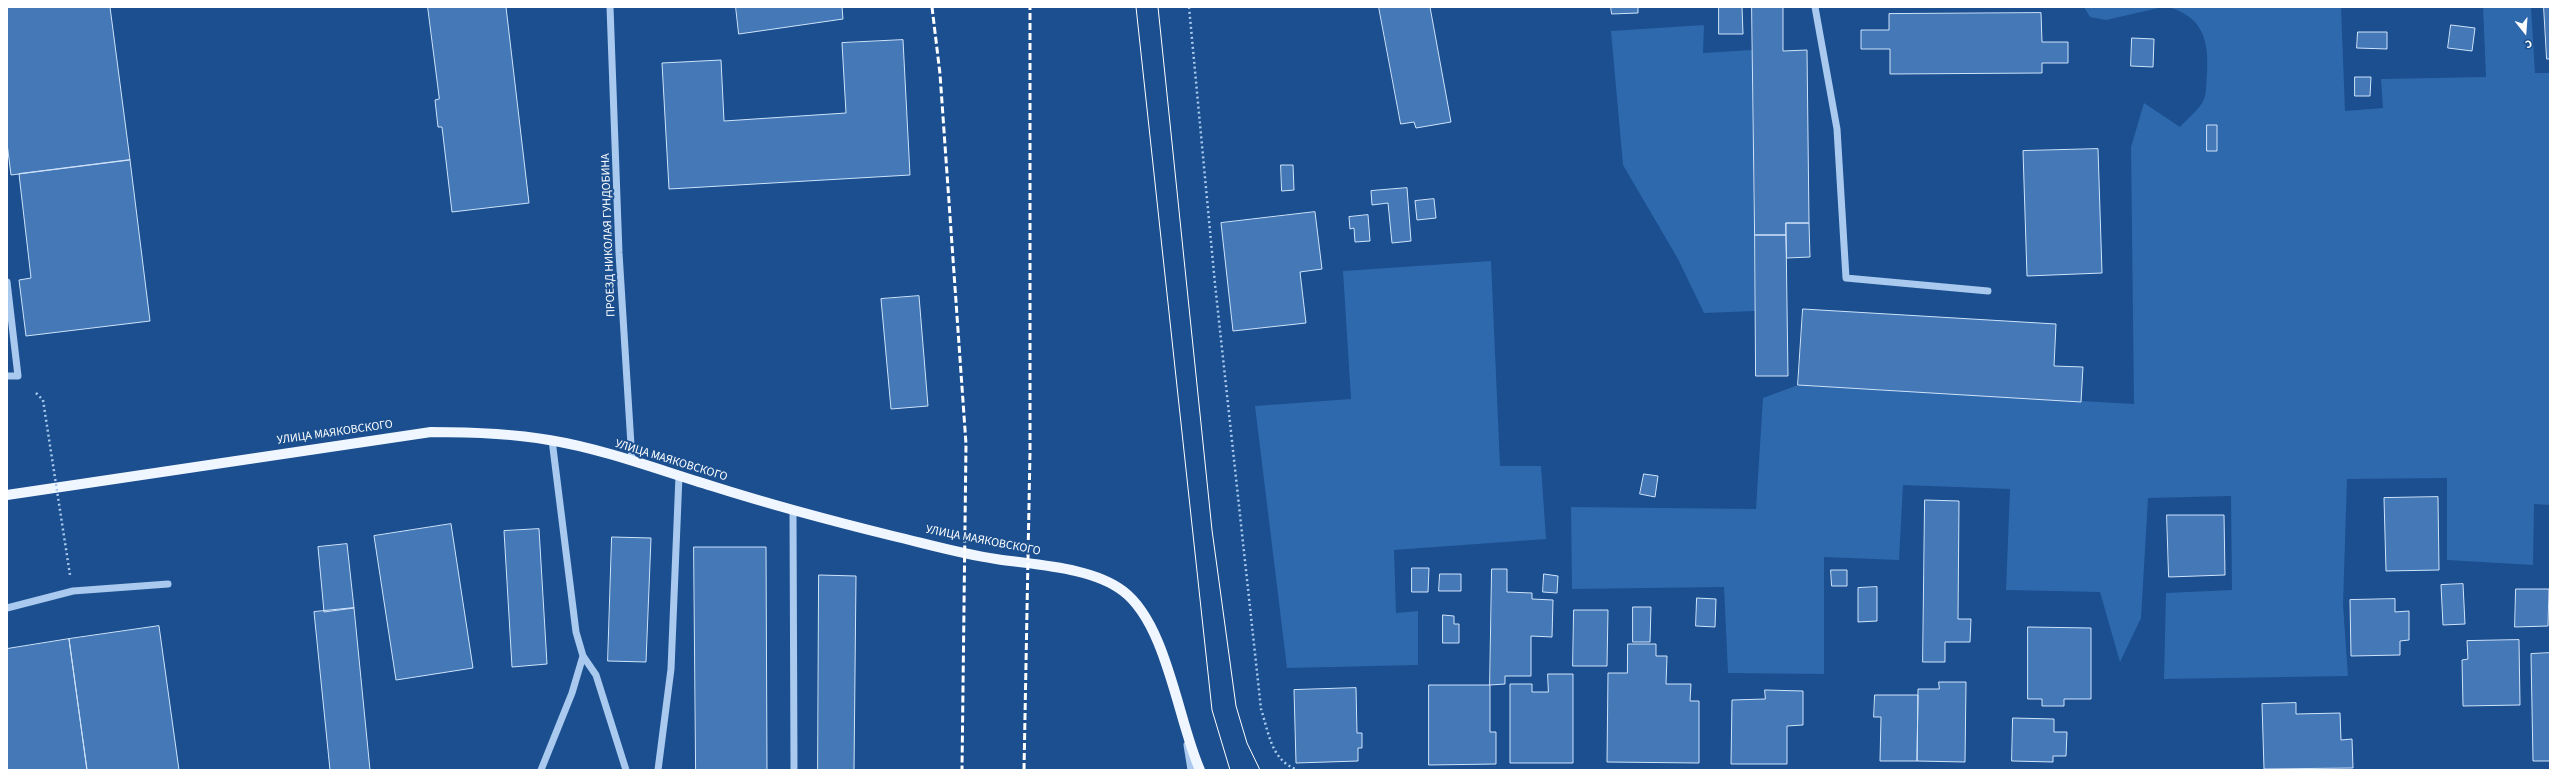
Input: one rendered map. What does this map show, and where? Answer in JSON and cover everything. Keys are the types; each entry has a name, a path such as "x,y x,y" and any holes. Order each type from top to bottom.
{"main road":[{"name":"УЛИЦА МАЯКОВСКОГО","path":"7,495 431,432 495,432 552,440 632,461 793,512 972,555 1082,573 1104,580 1122,590 1134,600 1143,612 1161,651 1200,770"}],"street":[{"name":"ПРОЕЗД НИКОЛАЯ ГУНДОБИНА","path":"610,7 619,253 632,461"},
{"path":"1815,7 1837,129 1846,278 1988,291"},
{"path":"7,282 18,376 7,376"},
{"path":"552,440 576,632 583,656 596,676 626,770"},
{"path":"658,770 671,669 679,476"},
{"path":"793,512 794,770"},
{"path":"7,608 73,591 168,584"},
{"path":"542,770 572,692 583,656"},
{"path":"1179,704 1191,770"}],"path":[{"path":"1189,7 1216,292 1261,709 1275,754 1287,766 1298,770"},
{"path":"43,400 70,575"}],"shaded area":[{"path":"2084,7 2163,7 2106,20 2090,17"},
{"path":"2168,7 2341,7 2345,111 2383,108 2381,79 2486,77 2483,7 2531,7 2535,73 2550,73 2550,505 2534,504 2533,565 2447,560 2447,478 2347,479 2343,605 2348,676 2164,679 2166,593 2232,590 2231,496 2148,498 2141,618 2120,662 2100,592 2006,590 2010,489 1903,485 1899,560 1824,557 1824,674 1728,673 1724,587 1572,589 1571,507 1756,509 1763,398 1798,385 2134,404 2131,147 2144,103 2180,127 2200,106 2204,99 2206,90 2207,51 2205,40 2196,24 2189,17 2180,11"},
{"path":"1704,25 1703,53 1752,50 1755,311 1704,313 1678,259 1623,165 1611,31"},
{"path":"1491,261 1500,466 1541,466 1546,539 1394,550 1396,613 1418,611 1418,665 1287,668 1255,406 1351,399 1343,271"}],"building":[{"path":"7,7 110,7 130,160 11,175 7,143"},
{"path":"428,7 506,7 529,203 452,212 442,127 438,127 435,100 439,99"},
{"path":"736,7 842,7 843,19 739,34"},
{"path":"1379,7 1430,7 1451,122 1416,128 1414,122 1401,124"},
{"path":"1611,7 1638,7 1638,13 1612,14"},
{"path":"1719,7 1742,7 1743,34 1719,34"},
{"path":"1752,7 1783,7 1783,51 1807,50 1809,223 1786,223 1786,235 1755,235"},
{"path":"2544,7 2550,7 2550,59 2547,59"},
{"path":"2041,13 2042,42 2068,42 2068,63 2042,63 2042,73 1890,74 1890,49 1861,49 1861,30 1889,30 1889,14"},
{"path":"2451,25 2475,28 2472,51 2448,48"},
{"path":"2358,32 2387,32 2387,49 2357,48"},
{"path":"2132,38 2154,39 2153,67 2131,66"},
{"path":"903,40 910,175 669,189 662,63 721,60 724,121 846,113 842,43"},
{"path":"2355,77 2371,77 2370,96 2355,96"},
{"path":"2207,125 2217,125 2217,151 2207,151"},
{"path":"2098,149 2102,273 2027,276 2023,151"},
{"path":"130,160 150,321 26,336 19,280 31,278 19,174"},
{"path":"1281,165 1293,165 1294,190 1282,191"},
{"path":"1407,188 1411,241 1392,243 1388,203 1372,205 1371,191"},
{"path":"1434,199 1436,218 1417,220 1415,201"},
{"path":"1315,212 1322,269 1300,272 1306,323 1233,331 1221,223"},
{"path":"1368,215 1370,241 1355,242 1354,228 1350,229 1349,217"},
{"path":"1786,223 1809,223 1810,257 1787,258"},
{"path":"1755,235 1786,235 1788,376 1756,376"},
{"path":"919,296 928,406 891,409 881,299"},
{"path":"1803,309 2056,324 2054,366 2083,367 2081,402 1798,385"},
{"path":"1644,474 1658,476 1655,497 1640,494"},
{"path":"2438,497 2439,570 2386,571 2384,498"},
{"path":"1925,500 1959,501 1958,619 1971,619 1970,642 1945,642 1945,662 1923,662"},
{"path":"2167,515 2224,515 2225,575 2169,577"},
{"path":"451,524 473,668 396,680 374,536"},
{"path":"539,529 547,664 512,667 504,531"},
{"path":"612,537 651,538 646,662 608,661"},
{"path":"347,544 354,608 324,612 318,547"},
{"path":"694,547 766,547 767,770 696,770"},
{"path":"1412,568 1429,568 1428,592 1412,592"},
{"path":"1492,569 1507,569 1507,592 1532,593 1532,599 1553,600 1552,637 1531,636 1531,676 1505,676 1505,684 1490,685"},
{"path":"1831,570 1847,570 1847,586 1832,586"},
{"path":"1440,574 1461,574 1461,591 1439,591"},
{"path":"1544,574 1558,576 1557,593 1543,592"},
{"path":"819,575 856,576 854,770 818,770"},
{"path":"2463,584 2465,624 2443,625 2441,585"},
{"path":"1877,587 1877,621 1858,622 1858,588"},
{"path":"2516,589 2549,589 2548,626 2515,627"},
{"path":"1697,598 1716,599 1715,627 1696,626"},
{"path":"2395,599 2395,612 2409,611 2409,640 2400,641 2400,655 2351,656 2350,600"},
{"path":"1633,607 1651,607 1650,642 1633,642"},
{"path":"354,608 370,770 330,770 314,612"},
{"path":"1574,610 1608,610 1607,666 1573,666"},
{"path":"1443,615 1454,616 1454,624 1459,624 1459,643 1443,643"},
{"path":"159,626 179,770 87,770 69,639"},
{"path":"2028,627 2091,628 2091,699 2064,699 2064,706 2042,706 2042,699 2028,699"},
{"path":"69,639 87,770 7,770 7,649"},
{"path":"2519,640 2520,705 2463,706 2462,660 2468,659 2467,641"},
{"path":"1628,644 1656,644 1656,656 1667,656 1666,684 1691,684 1690,701 1699,701 1699,763 1607,762 1608,673 1627,673"},
{"path":"2550,653 2550,761 2533,761 2531,654"},
{"path":"1548,674 1573,674 1573,763 1510,763 1510,684 1532,684 1532,692 1548,692"},
{"path":"1939,682 1966,682 1965,762 1917,761 1918,689 1939,689"},
{"path":"1429,685 1490,685 1490,732 1496,732 1496,764 1429,765"},
{"path":"1356,688 1357,733 1362,733 1362,748 1358,748 1358,761 1296,763 1294,690"},
{"path":"1765,690 1803,691 1803,725 1787,726 1787,764 1731,764 1732,700 1765,699"},
{"path":"1875,695 1918,695 1917,761 1880,761 1881,717 1874,717"},
{"path":"2296,703 2296,714 2340,713 2341,740 2352,739 2353,768 2264,769 2262,704"},
{"path":"2013,718 2054,719 2054,732 2067,732 2066,756 2053,756 2053,762 2012,761"}],"tram line":[{"path":"1136,7 1212,710 1230,770"},
{"path":"1158,7 1212,530 1236,706 1247,743 1260,770"}],"railway":[{"path":"932,7 940,74 966,444 962,770"},
{"path":"1024,770 1030,452 1030,7"}]}
